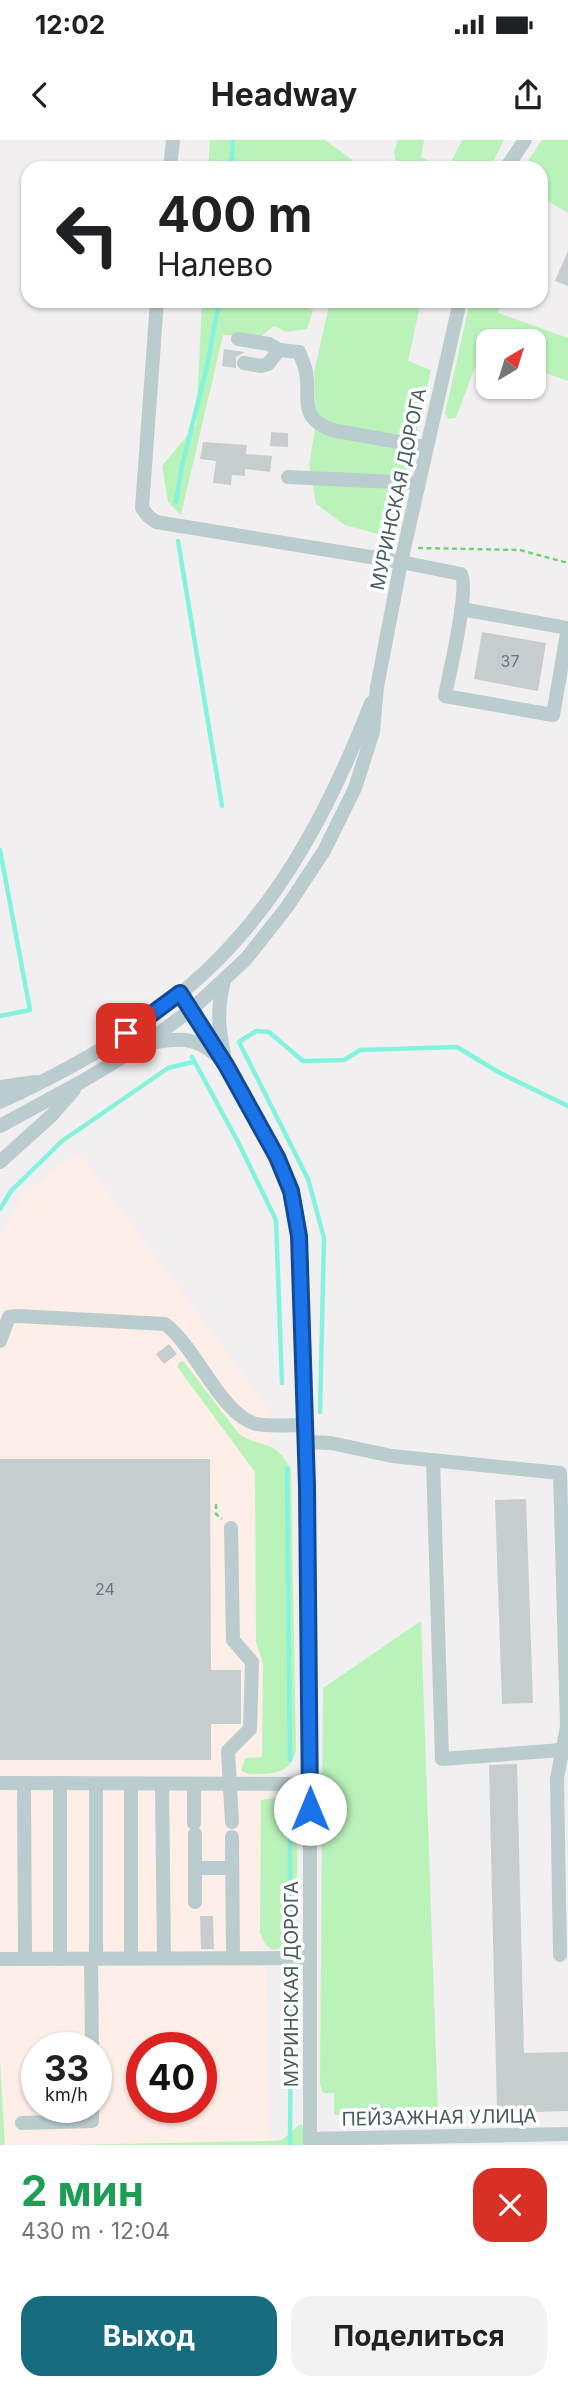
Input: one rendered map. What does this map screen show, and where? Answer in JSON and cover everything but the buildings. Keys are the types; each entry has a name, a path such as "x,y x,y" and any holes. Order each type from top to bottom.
{"street":[{"path":"171,161 173,140"},
{"path":"511,161 525,140"},
{"path":"156,308 142,508 148,516 156,522 403,555 461,574 465,580 445,696 553,715 568,628 461,609"},
{"name":"МУРИНСКАЯ ДОРОГА","path":"192,1009 246,959 287,908 324,851 355,788 373,732 377,687 403,555 458,308"},
{"path":"238,339 269,344 279,350 299,352 306,369 307,405 311,417 321,426 426,447"},
{"path":"244,363 268,364 279,350"},
{"path":"288,477 418,483"},
{"name":"МУРИНСКАЯ ДОРОГА","path":"310,2142 306,1425 299,1236 291,1191 277,1157 226,1065 180,993 205,973 230,947 288,870 347,765 377,687"},
{"path":"224,980 218,1003 218,1026 226,1065"},
{"path":"0,1102 47,1080 113,1042 180,993"},
{"path":"0,1126 143,1045 192,1009"},
{"path":"143,1045 174,1038 193,1040 208,1048 226,1065"},
{"path":"0,1087 47,1080"},
{"path":"0,1163 52,1115 81,1082"},
{"path":"0,1341 9,1317 18,1316 165,1324 182,1340 229,1404 241,1416 257,1424 306,1425"},
{"path":"306,1442 331,1443 392,1456 560,1473 567,1727 557,1778 561,1955"},
{"path":"433,1460 442,1759 562,1750"},
{"path":"231,1528 233,1640 252,1662 250,1728 228,1751 232,1822"},
{"path":"0,1783 310,1784"},
{"path":"24,1783 25,1959"},
{"path":"60,1783 60,1959"},
{"path":"92,2032 96,1784"},
{"path":"131,1784 131,1958"},
{"path":"162,1784 164,1958"},
{"path":"194,1784 195,1902"},
{"path":"232,1837 233,1958"},
{"path":"195,1868 232,1868"},
{"path":"0,1959 309,1958"},
{"name":"ПЕЙЗАЖНАЯ УЛИЦА","path":"310,2142 525,2139 568,2134"}],"path":[{"path":"403,555 520,550 568,563"},
{"path":"216,1504 216,1514"}],"shaded area":[{"path":"78,1152 269,1409 273,1768 262,1828 260,1932 266,1970 269,2141 0,2145 0,1238 23,1194"}],"green space":[{"path":"210,140 325,140 354,161 208,161"},
{"path":"398,140 424,140 421,157 429,161 396,161 394,151"},
{"path":"462,140 504,140 494,161 452,161"},
{"path":"542,140 568,140 568,213 548,201 548,161 528,161"},
{"path":"202,308 313,310 307,329 286,332 274,326 260,337 223,335 181,515 168,502 162,466 196,425"},
{"path":"328,308 419,308 408,361 431,370 392,538 345,525 316,504 309,464 316,424 314,372"},
{"path":"468,308 500,308 498,313 543,329 476,329 476,364 456,418 448,419 445,414"},
{"path":"546,330 568,338 568,381 546,373"},
{"path":"181,1361 239,1434 276,1450 291,1468 296,1750 289,1766 275,1772 252,1774 241,1770 245,1758 262,1757 263,1663 256,1642 255,1472 178,1368"},
{"path":"421,1621 438,2113 334,2115 334,2093 323,2093 320,2084 323,1688"},
{"path":"281,1797 298,1811 296,1935 276,1950 267,1946 260,1932 261,1800"},
{"path":"0,2062 5,2145 0,2145"},
{"path":"299,2125 304,2125 304,2145 64,2145 282,2140"}],"waterway":[{"path":"232,161 233,140"},
{"path":"176,502 218,308"},
{"path":"178,541 222,806"},
{"path":"0,850 30,1010 0,1016"},
{"path":"320,1412 324,1238 308,1179 239,1042 256,1031 269,1032 303,1061 344,1060 360,1050 457,1047 500,1073 568,1106"},
{"path":"192,1057 276,1220 282,1383"},
{"path":"0,1209 11,1191 62,1141 168,1068 193,1062"},
{"path":"287,1469 290,1760"},
{"path":"290,1817 290,1928"},
{"path":"290,2145 291,1993"}],"route":[{"path":"126,1033 180,993 226,1065 277,1157 291,1191 299,1236 307,1459 310,1809"}]}
